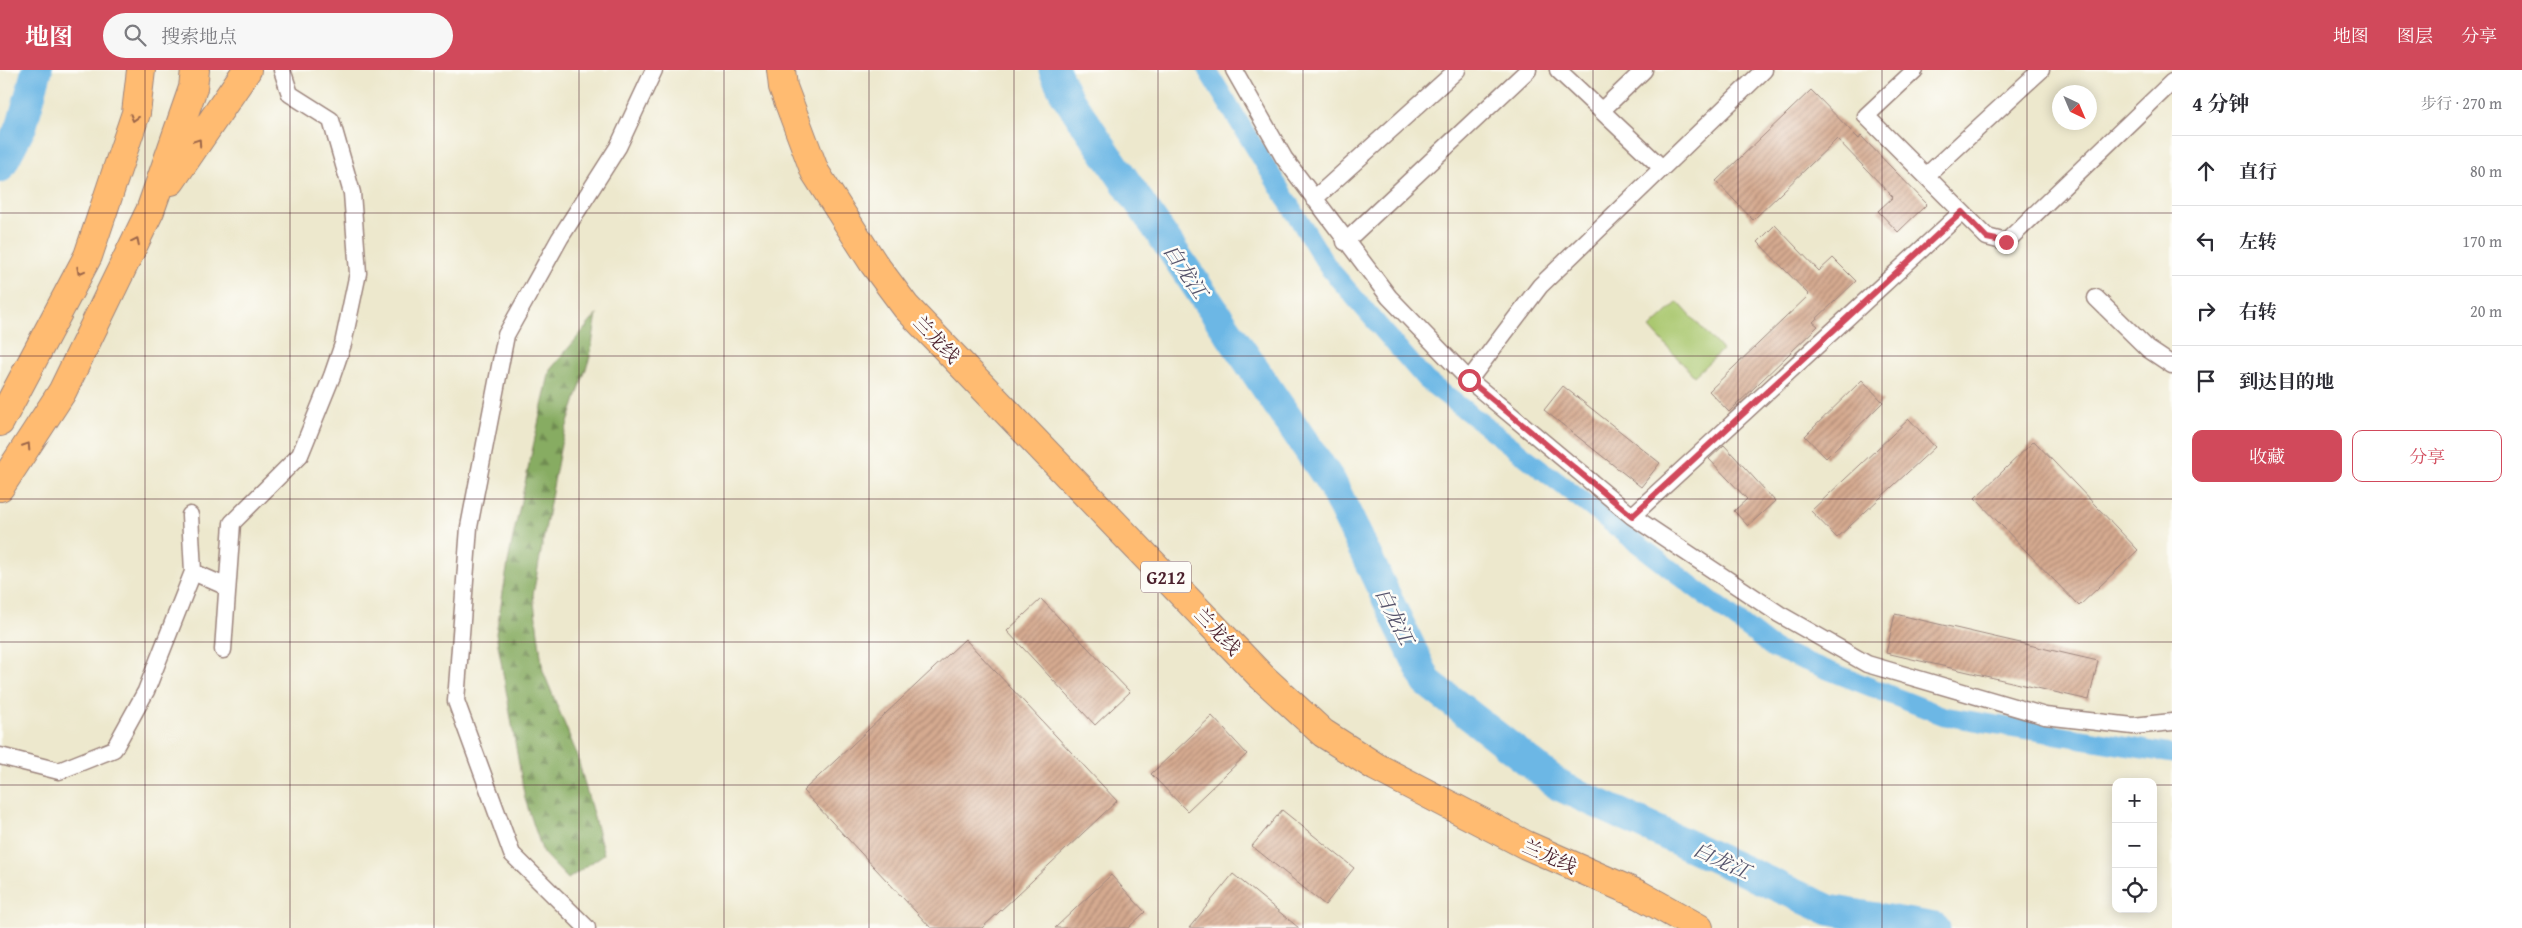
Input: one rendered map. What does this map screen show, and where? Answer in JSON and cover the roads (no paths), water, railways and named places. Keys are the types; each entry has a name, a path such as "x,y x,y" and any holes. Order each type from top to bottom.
{"highway":[{"path":"0,422 88,256 136,112 141,70"},
{"path":"0,487 62,392 150,211 194,88 195,70"},
{"path":"150,211 247,70"},
{"name":"兰龙线","path":"781,70 784,87 816,172 874,264 906,307 1261,676 1323,733 1376,768 1526,845 1640,895 1699,928"}],"street":[{"path":"223,650 232,523 300,455 343,344 358,273 352,194 331,120 290,94 282,70"},
{"path":"587,928 512,854 456,701 469,527 506,335 560,238 618,147 654,70"},
{"path":"1234,70 1284,158 1345,242 1389,297 1469,380 1632,516 1779,614 1867,664 2045,716 2133,726 2172,722"},
{"path":"1314,199 1457,70"},
{"path":"1345,242 1528,70"},
{"path":"1558,70 1662,168"},
{"path":"1601,111 1644,70"},
{"path":"1469,380 1540,286 1764,70"},
{"path":"1915,70 1866,116 1987,238 2006,242 2172,82"},
{"path":"1926,176 2041,70"},
{"path":"1632,516 1962,212"},
{"path":"2096,298 2148,349 2172,365"},
{"path":"0,756 59,771 114,750 146,692 193,572 190,515"},
{"path":"193,572 227,587"}],"waterway":[{"path":"0,167 22,125 37,70"},
{"name":"白龙江","path":"1054,70 1066,95 1331,482 1427,682 1560,786 1829,910 1935,928"},
{"path":"1207,70 1328,267 1426,380 1774,649 1944,716 2172,754"}]}
